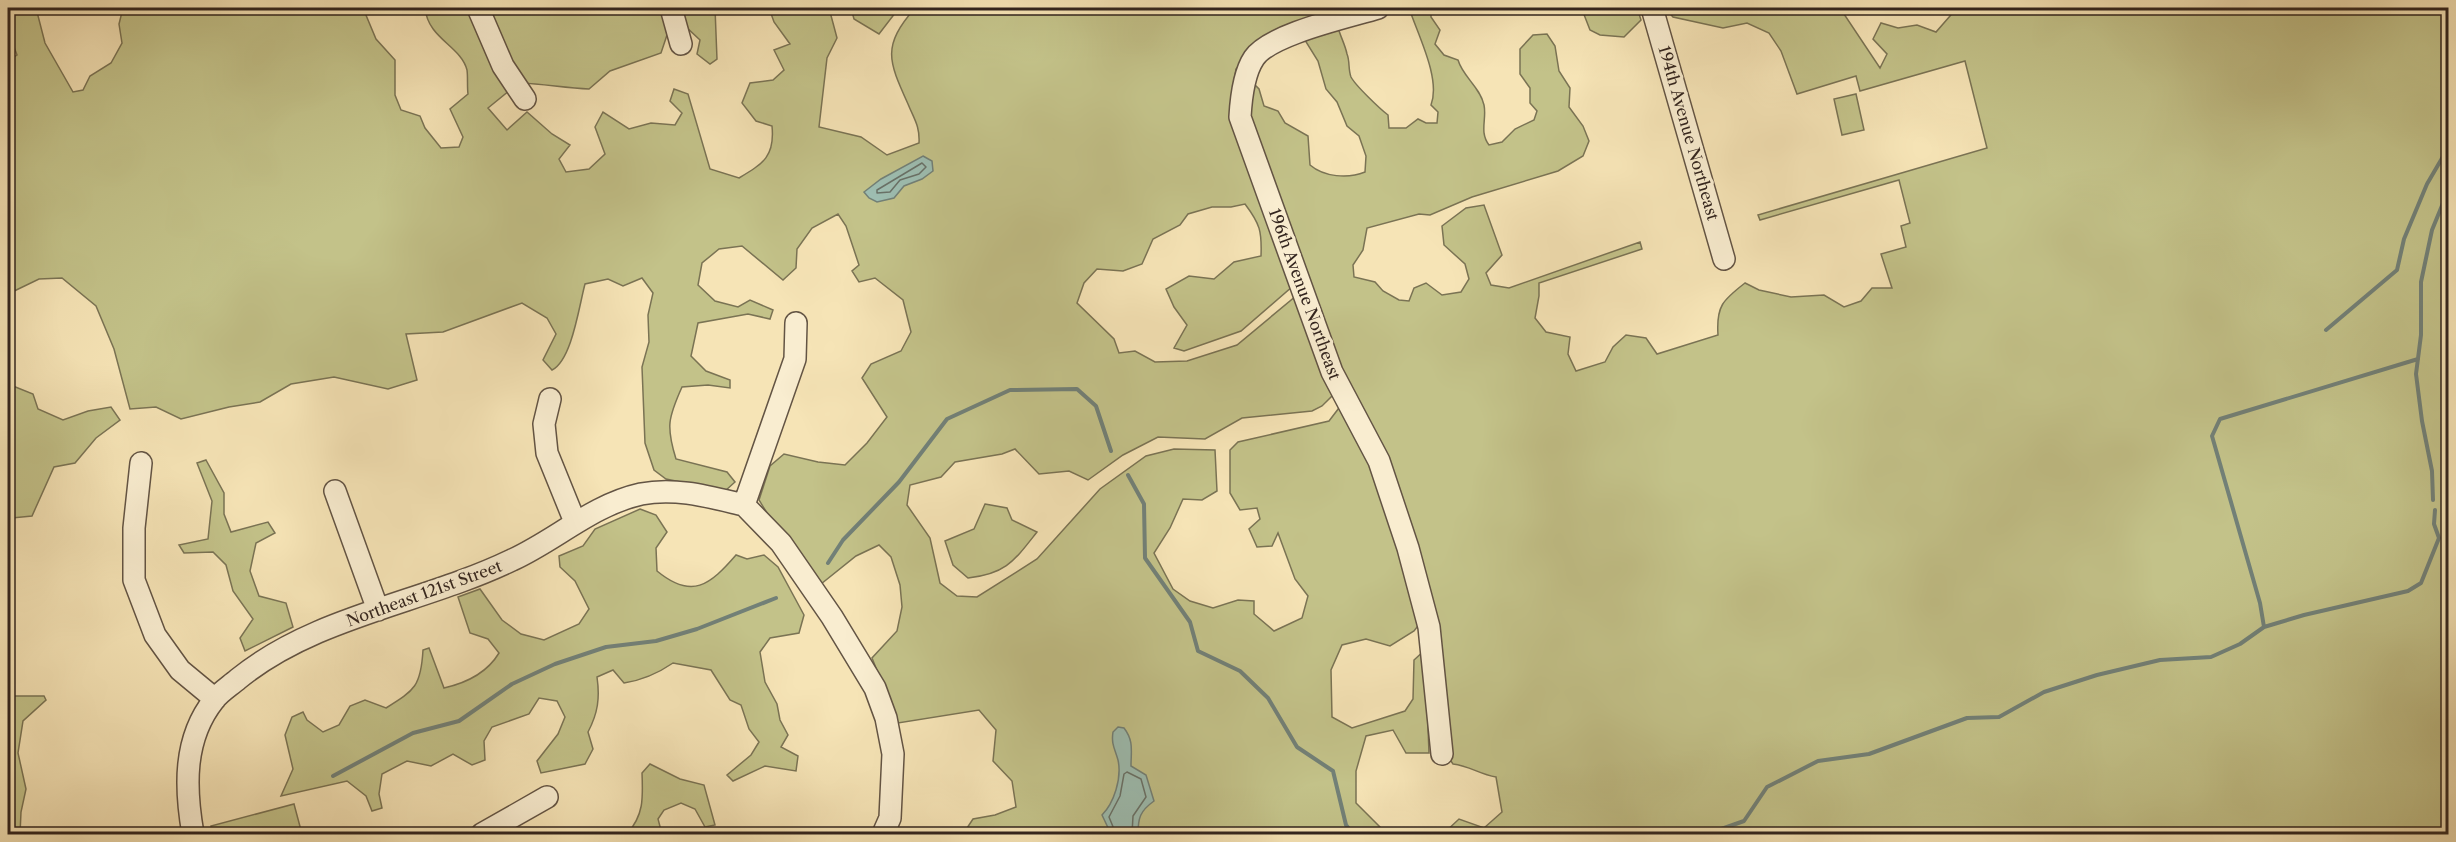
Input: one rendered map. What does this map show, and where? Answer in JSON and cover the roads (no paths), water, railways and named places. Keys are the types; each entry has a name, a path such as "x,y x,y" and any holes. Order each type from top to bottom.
{"street":[{"path":"478,8 503,66 525,99"},
{"path":"671,8 681,44"},
{"name":"196th Avenue Northeast","path":"1378,8 1287,36 1269,45 1254,58 1242,92 1240,117 1332,372 1379,461 1408,548 1429,627 1442,754"},
{"name":"194th Avenue Northeast","path":"1652,8 1724,259"},
{"path":"796,323 795,359 744,505 781,543 832,617 875,688 886,718 893,754 891,810 883,834"},
{"path":"550,399 544,424 547,453 575,522"},
{"path":"141,464 134,528 134,580 155,636 180,670 215,699"},
{"path":"335,491 378,610"},
{"name":"Northeast 121st Street","path":"193,834 189,814 188,764 195,729 215,699 259,662 316,633 454,585 514,559 575,522 617,502 642,494 675,492 701,495 744,505"},
{"path":"482,834 547,797"}],"water":[{"path":"923,156 932,161 933,171 922,179 904,186 894,198 877,202 864,192 881,179"},
{"path":"1118,727 1124,728 1129,737 1131,766 1146,775 1154,801 1141,815 1138,834 1111,834 1102,815 1110,804 1118,782 1119,767 1113,743 1113,732"}],"waterway":[{"path":"2326,330 2397,270 2404,239 2427,184 2448,148"},
{"path":"2433,500 2432,471 2416,374 2421,335 2421,282 2432,230 2448,191"},
{"path":"2264,627 2260,603 2212,436 2220,419 2418,359"},
{"path":"828,563 843,540 899,482 947,419 1010,390 1077,389 1096,406 1111,451"},
{"path":"1128,475 1144,504 1145,558 1190,622 1198,651 1240,671 1268,698 1297,747 1333,771 1346,825 1353,834"},
{"path":"1707,834 1744,821 1767,787 1818,761 1869,754 1967,718 1999,717 2044,692 2097,675 2160,660 2211,657 2240,644 2264,627 2304,615 2408,591 2421,583 2439,538 2434,524 2435,510"},
{"path":"333,776 413,733 459,721 512,684 555,664 606,647 656,641 697,629 776,598"}]}
